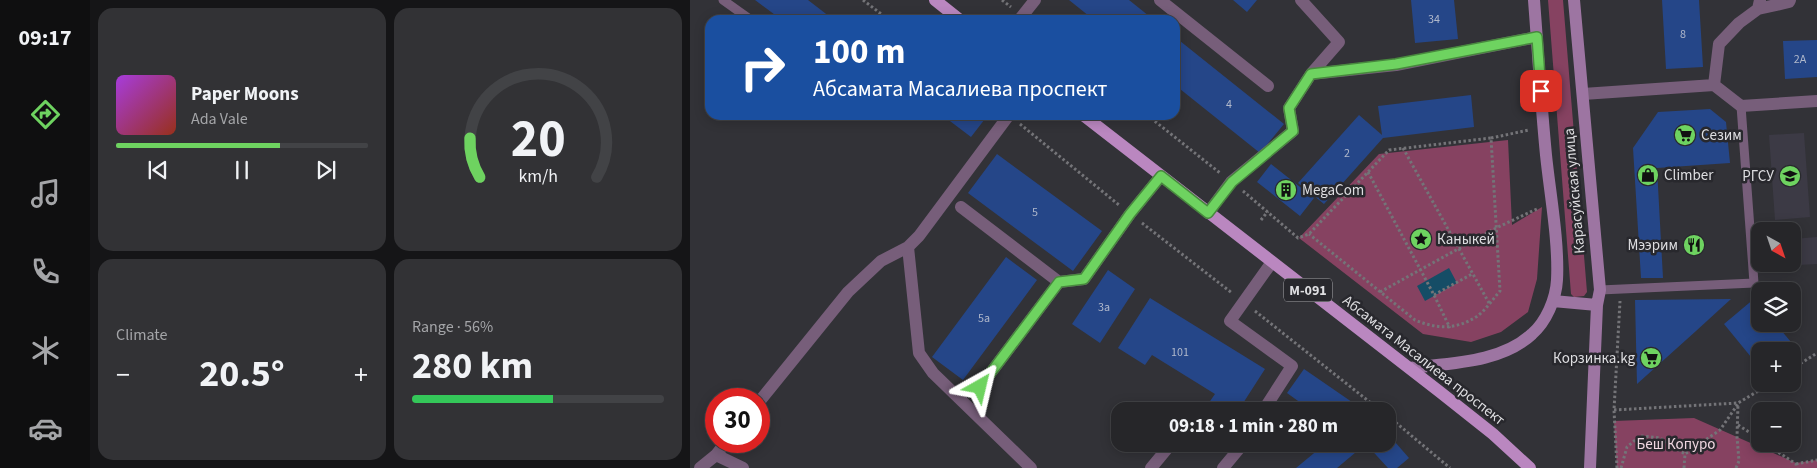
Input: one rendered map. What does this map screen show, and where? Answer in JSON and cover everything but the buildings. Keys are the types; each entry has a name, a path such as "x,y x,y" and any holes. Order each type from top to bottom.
{"main road":[{"path":"935,0 954,15"},
{"name":"Карасуйская улица","path":"1410,368 1462,362 1497,354 1518,346 1534,333 1545,318 1553,301 1557,282 1556,254 1543,127 1534,0"},
{"name":"Карасуйская улица","path":"1574,0 1600,290 1597,305 1590,468"},
{"name":"Абсамата Масалиева проспект","path":"1089,120 1410,368 1492,434 1530,468"},
{"path":"1553,301 1597,305"}],"street":[{"path":"1023,15 1035,0"},
{"path":"1160,0 1179,15"},
{"path":"1208,213 1232,182 1293,131 1289,108 1311,74 1339,42 1301,0"},
{"path":"1714,86 1719,44 1759,4 1789,2 1790,0"},
{"path":"1180,16 1268,86"},
{"path":"1311,74 1396,64 1537,37"},
{"path":"1583,94 1714,86 1740,106 1817,101"},
{"path":"770,388 848,292 881,260 908,247 919,236 1005,120"},
{"path":"961,207 1059,282 1084,279 1130,214 1161,176"},
{"path":"908,247 919,353 933,373 1031,468"},
{"path":"1269,402 1292,366 1230,321 1272,262"},
{"path":"980,387 1059,282"},
{"path":"1151,468 1164,452"},
{"path":"1223,468 1234,452"},
{"path":"700,468 716,455 743,468"}],"lane":[{"path":"723,0 744,15"},
{"path":"1600,290 1754,284 1740,106"}],"path":[{"path":"863,0 882,15"},
{"path":"1015,120 1130,214"},
{"path":"1153,120 1268,211 1298,238 1309,234 1389,150 1491,138 1543,127"},
{"path":"1309,234 1415,320 1430,326 1450,328 1476,317 1500,291 1491,138"},
{"path":"1403,148 1488,303"},
{"path":"1368,172 1450,328"},
{"path":"1380,292 1496,228 1542,207"},
{"path":"1261,220 1268,211"},
{"path":"1434,295 1472,274"},
{"path":"1618,468 1614,410 1620,289"},
{"path":"1801,364 1817,354"},
{"path":"1685,454 1720,430 1738,403 1757,392"},
{"path":"1614,410 1738,403"},
{"path":"1736,468 1740,461 1737,437 1738,403"},
{"path":"1396,423 1450,468"},
{"path":"1737,424 1751,434"},
{"path":"1622,468 1627,447 1640,436 1660,438 1685,454"},
{"path":"1777,452 1797,466 1817,460"},
{"path":"1684,468 1685,454"}],"shaded area":[{"name":"РГСУ","path":"1804,133 1810,217 1775,220 1769,135"},
{"path":"1817,237 1817,264 1801,265 1801,238"}],"green space":[{"path":"1548,0 1563,0 1587,292 1584,296 1574,297 1571,294"},
{"path":"1508,140 1512,225 1542,207 1537,279 1528,312 1501,332 1471,342 1423,334 1299,238 1379,154"},
{"name":"Беш Копуро","path":"1694,418 1751,443 1751,452 1771,452 1796,463 1817,460 1817,468 1617,468 1614,421"}],"water":[{"path":"1449,268 1457,283 1425,301 1417,286"}],"place":[{"name":"Сезим","path":"1685,135"},
{"name":"Climber","path":"1648,175"},
{"name":"РГСУ","path":"1790,176"},
{"name":"MegaCom","path":"1286,190"},
{"name":"Каныкей","path":"1421,239"},
{"name":"Мээрим","path":"1694,245"},
{"name":"Корзинка.kg","path":"1651,358"}],"route":[{"path":"980,387 1059,282 1084,279 1130,214 1161,176 1208,213 1232,182 1293,131 1289,108 1311,74 1396,64 1537,37 1541,91"}]}
